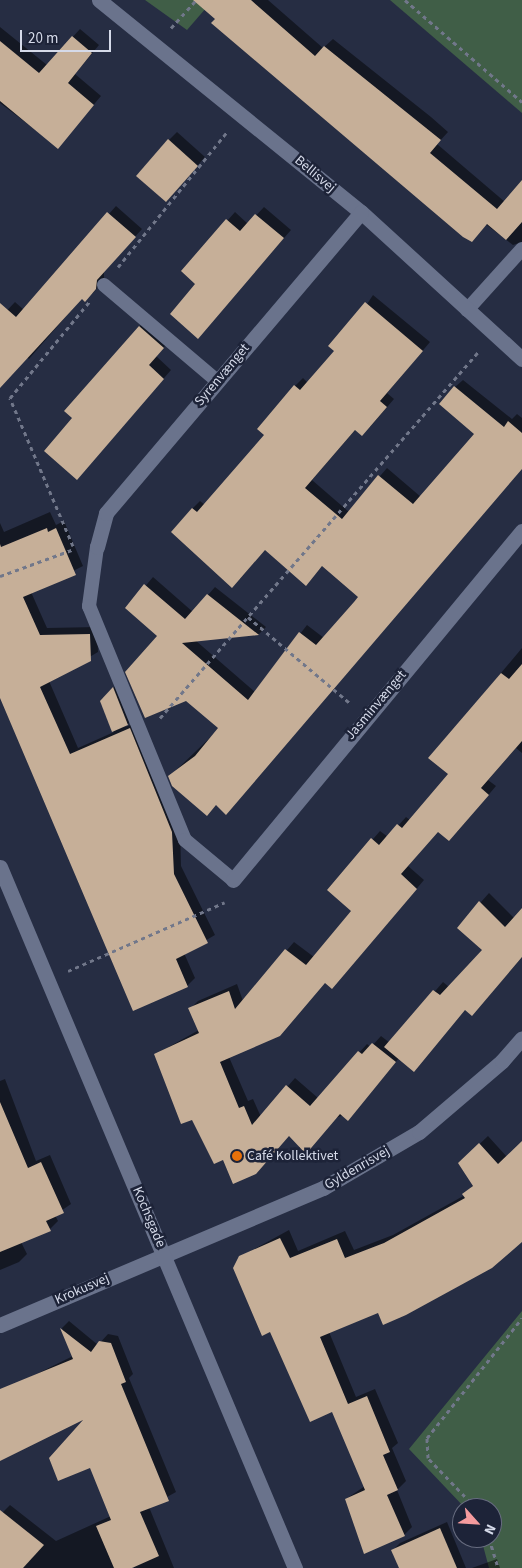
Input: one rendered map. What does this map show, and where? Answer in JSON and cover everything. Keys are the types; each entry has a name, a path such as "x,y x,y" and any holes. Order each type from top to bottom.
{"street":[{"name":"Bellisvej","path":"99,0 158,44 361,212 522,359"},
{"name":"Syrenvænget","path":"97,547 106,513 361,212"},
{"name":"Jasminvænget","path":"233,880 366,717 522,531"},
{"name":"Kochsgade","path":"0,867 295,1568"},
{"name":"Gyldenrisvej","path":"164,1253 323,1188 419,1132 502,1062 522,1038"},
{"name":"Krokusvej","path":"0,1325 164,1253"}],"lane":[{"path":"467,310 522,249"},
{"path":"104,284 216,381"},
{"path":"97,547 89,606 144,735 184,840 233,880"}],"path":[{"path":"158,44 196,0"},
{"path":"405,0 522,102"},
{"path":"74,548 10,398 242,113"},
{"path":"144,735 494,334"},
{"path":"0,576 74,548 97,547"},
{"path":"248,617 366,717"},
{"path":"47,980 224,903 233,880"},
{"path":"466,1498 428,1458 427,1438 522,1318"},
{"path":"492,1548 498,1568"}],"green space":[{"path":"145,0 213,0 187,30"},
{"path":"390,0 522,0 522,113"},
{"path":"522,1311 522,1568 489,1568 484,1548 502,1548 502,1498 456,1498 409,1449"}],"building":[{"path":"193,0 251,0 315,56 324,46 441,140 430,153 497,209 522,180 522,222 506,240 487,224 472,242 463,237 211,23 215,19"},
{"path":"72,36 92,53 68,83 94,105 58,149 0,101 0,41 39,73"},
{"path":"168,139 198,166 166,202 136,176"},
{"path":"107,212 136,237 97,280 96,289 85,302 82,299 0,388 0,303 16,317"},
{"path":"255,214 284,238 198,339 170,314 195,284 181,271 226,219 240,231"},
{"path":"365,302 423,351 380,401 387,407 362,436 355,430 305,488 342,519 378,475 413,504 474,434 439,404 454,386 504,427 508,421 522,433 522,469 226,815 216,805 207,816 172,786 168,776 195,756 218,728 186,701 145,718 125,672 157,636 125,608 144,584 185,619 207,594 259,635 182,643 248,700 299,632 316,645 358,597 322,566 306,586 265,550 232,588 171,532 192,508 197,512 264,435 257,429 294,385 300,390 334,351 328,346"},
{"path":"139,326 164,348 149,365 164,379 77,480 44,451 72,418 64,411"},
{"path":"47,528 48,532 56,528 76,575 23,597 40,635 90,634 91,661 40,687 70,754 130,728 172,832 174,874 208,943 176,959 188,987 133,1011 0,698 0,544 1,547"},
{"path":"522,664 522,741 481,788 489,795 449,841 438,832 401,874 417,889 332,989 325,983 280,1036 220,1062 239,1108 244,1106 252,1125 286,1085 310,1106 358,1051 362,1054 372,1043 396,1062 348,1121 340,1114 306,1154 289,1136 256,1174 233,1184 223,1160 214,1164 192,1120 181,1124 154,1054 199,1033 188,1008 229,991 235,1009 285,949 306,965 351,911 327,890 371,838 379,845 397,824 402,828 448,774 428,758 501,673 509,679"},
{"path":"113,687 128,725 112,732 100,701"},
{"path":"479,901 505,927 522,908 522,957 472,1016 465,1010 414,1072 384,1047 433,990 440,995 482,950 457,928"},
{"path":"0,1102 28,1168 41,1162 64,1213 46,1221 51,1231 0,1252"},
{"path":"522,1141 522,1242 492,1268 406,1315 383,1325 378,1313 320,1337 348,1404 367,1396 390,1452 383,1455 398,1490 387,1495 405,1536 364,1554 345,1499 365,1490 332,1412 310,1422 270,1332 262,1336 233,1268 239,1256 280,1238 290,1258 337,1239 345,1258 384,1243 465,1198 462,1194 473,1186 458,1163 479,1143 498,1164"},
{"path":"60,1328 91,1352 99,1341 111,1343 126,1382 121,1384 169,1501 140,1512 159,1556 132,1568 114,1568 96,1526 111,1520 90,1468 58,1481 49,1458 83,1420 0,1461 0,1389 73,1359"},
{"path":"0,1510 44,1545 23,1568 0,1568"},
{"path":"440,1528 457,1568 399,1568 391,1550"}],"place":[{"name":"Café Kollektivet","path":"237,1156"}]}
